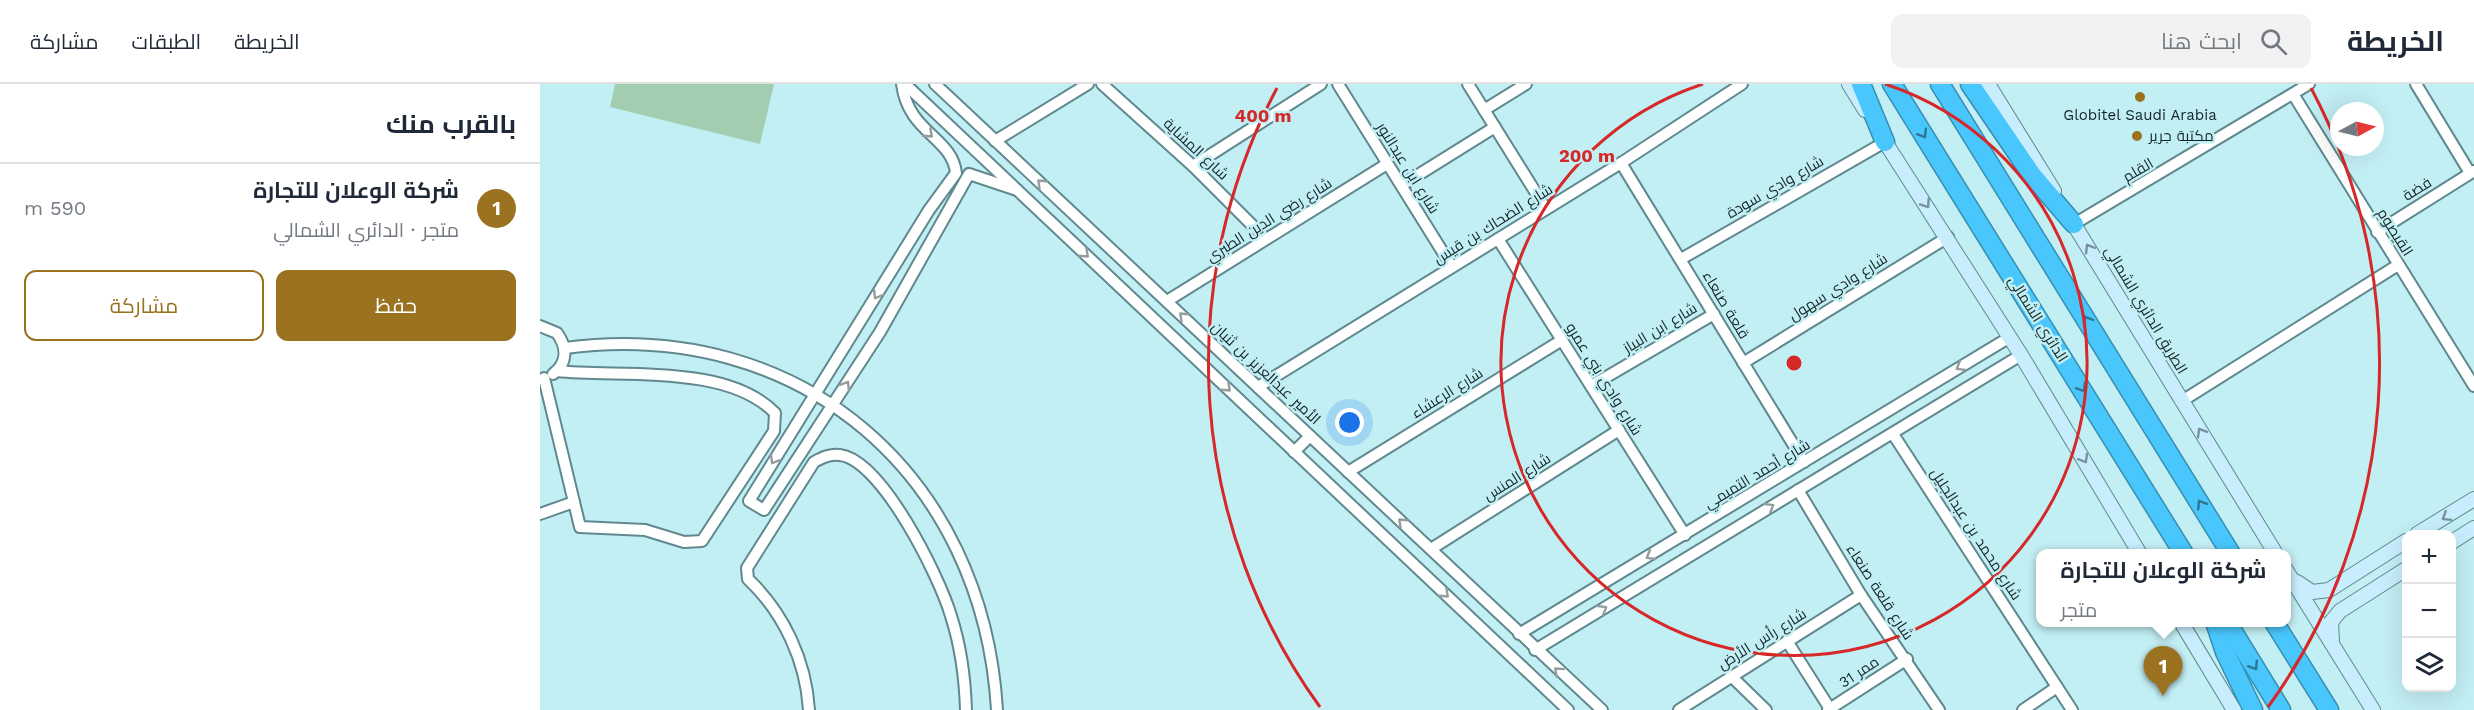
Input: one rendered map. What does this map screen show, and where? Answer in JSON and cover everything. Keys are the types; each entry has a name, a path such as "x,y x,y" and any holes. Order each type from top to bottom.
{"highway":[{"path":"1861,84 1885,142"},
{"name":"الدائري الشمالي","path":"1892,84 2181,549"},
{"path":"1940,84 2228,549"},
{"path":"1970,84 2032,175 2074,224"},
{"path":"2217,627 2225,652 2253,710"},
{"path":"2230,627 2281,710"},
{"path":"2277,627 2329,710"}],"main road":[{"path":"1849,84 2022,355 2137,549"},
{"name":"الطريق الدائري الشمالي","path":"1988,84 2273,549"},
{"path":"2424,530 2474,499"},
{"path":"2456,539 2474,528"},
{"path":"2291,576 2312,592 2329,590 2402,544"},
{"path":"2332,643 2331,622 2340,611 2402,572"},
{"path":"2357,573 2368,593"},
{"path":"2291,579 2373,710"},
{"path":"2184,627 2234,710"}],"street":[{"path":"904,84 1568,710"},
{"path":"904,84 904,100 916,122 955,160 956,173 926,215 748,501 764,510 880,332 969,174 1017,190"},
{"name":"الأمير عبدالعزيز بن ثنيان","path":"934,84 1431,549 1535,650 1602,710"},
{"path":"995,141 1088,84"},
{"name":"شارع المشاية","path":"1102,84 1193,166 1266,239"},
{"path":"1193,166 1321,84"},
{"name":"شارع ابن عبدالنور","path":"1338,84 1452,267"},
{"path":"1468,84 1546,209"},
{"path":"1484,110 1526,84"},
{"name":"شارع الضحاك بن قيس","path":"1258,387 1622,163 1742,84"},
{"name":"القلم","path":"2074,224 2309,84"},
{"path":"2416,84 2472,172"},
{"name":"القيصوم","path":"2294,93 2377,232 2474,386"},
{"path":"1402,185 1495,127"},
{"name":"شارع وادي سودة","path":"1681,259 1885,142"},
{"name":"قلعة صنعاء","path":"1622,163 1804,462"},
{"name":"شارع رضي الدين الطبري","path":"1167,301 1387,164"},
{"name":"فضة","path":"2377,232 2472,172"},
{"path":"926,215 939,227"},
{"name":"شارع وادي سهول","path":"1743,363 1948,237"},
{"name":"شارع وادي بني عمرو","path":"1498,239 1686,535"},
{"path":"2182,400 2398,265"},
{"name":"شارع ابن البياز","path":"1592,386 1714,314"},
{"path":"540,326 557,333 565,348 565,357 557,371"},
{"name":"شارع أحمد التميمي","path":"1519,634 2010,337"},
{"name":"شارع الرعشاء","path":"1348,472 1562,340"},
{"path":"565,348 605,343 671,345 696,349 756,366 815,394 862,426 922,490 954,541 977,596 992,651 997,710"},
{"path":"1535,650 2022,355"},
{"path":"557,371 596,375 632,373 693,379 723,385 763,400 775,413 774,431 702,541 684,542 645,530 579,526 542,378 557,371"},
{"path":"540,412 551,410"},
{"name":"شارع المنس","path":"1431,549 1619,430"},
{"name":"شارع محمد بن عبدالجليل","path":"1893,434 2072,710"},
{"path":"1294,452 1310,436"},
{"path":"809,710 808,695 788,630 762,593 748,579 747,568 814,462 828,455 842,455 859,463 915,533 937,576 952,616 963,665 966,710"},
{"name":"شارع قلعة صنعاء","path":"1798,490 1862,595 1939,710"},
{"path":"540,514 574,502"},
{"path":"1463,611 1478,595"},
{"name":"شارع رأس الأرض","path":"1679,710 1862,595"},
{"path":"1787,641 1829,709"},
{"name":"ممر 31","path":"1829,709 1906,659"},
{"path":"1731,676 1766,710"},
{"path":"995,680 1002,710"},
{"path":"2023,710 2057,687"}],"green space":[{"path":"615,84 774,84 760,144 610,107"}],"place":[{"name":"Globitel Saudi Arabia","path":"2140,97"},
{"name":"مكتبة جرير","path":"2137,136"},
{"name":"شركة الوعلان للتجارة","path":"2163,696"}]}
